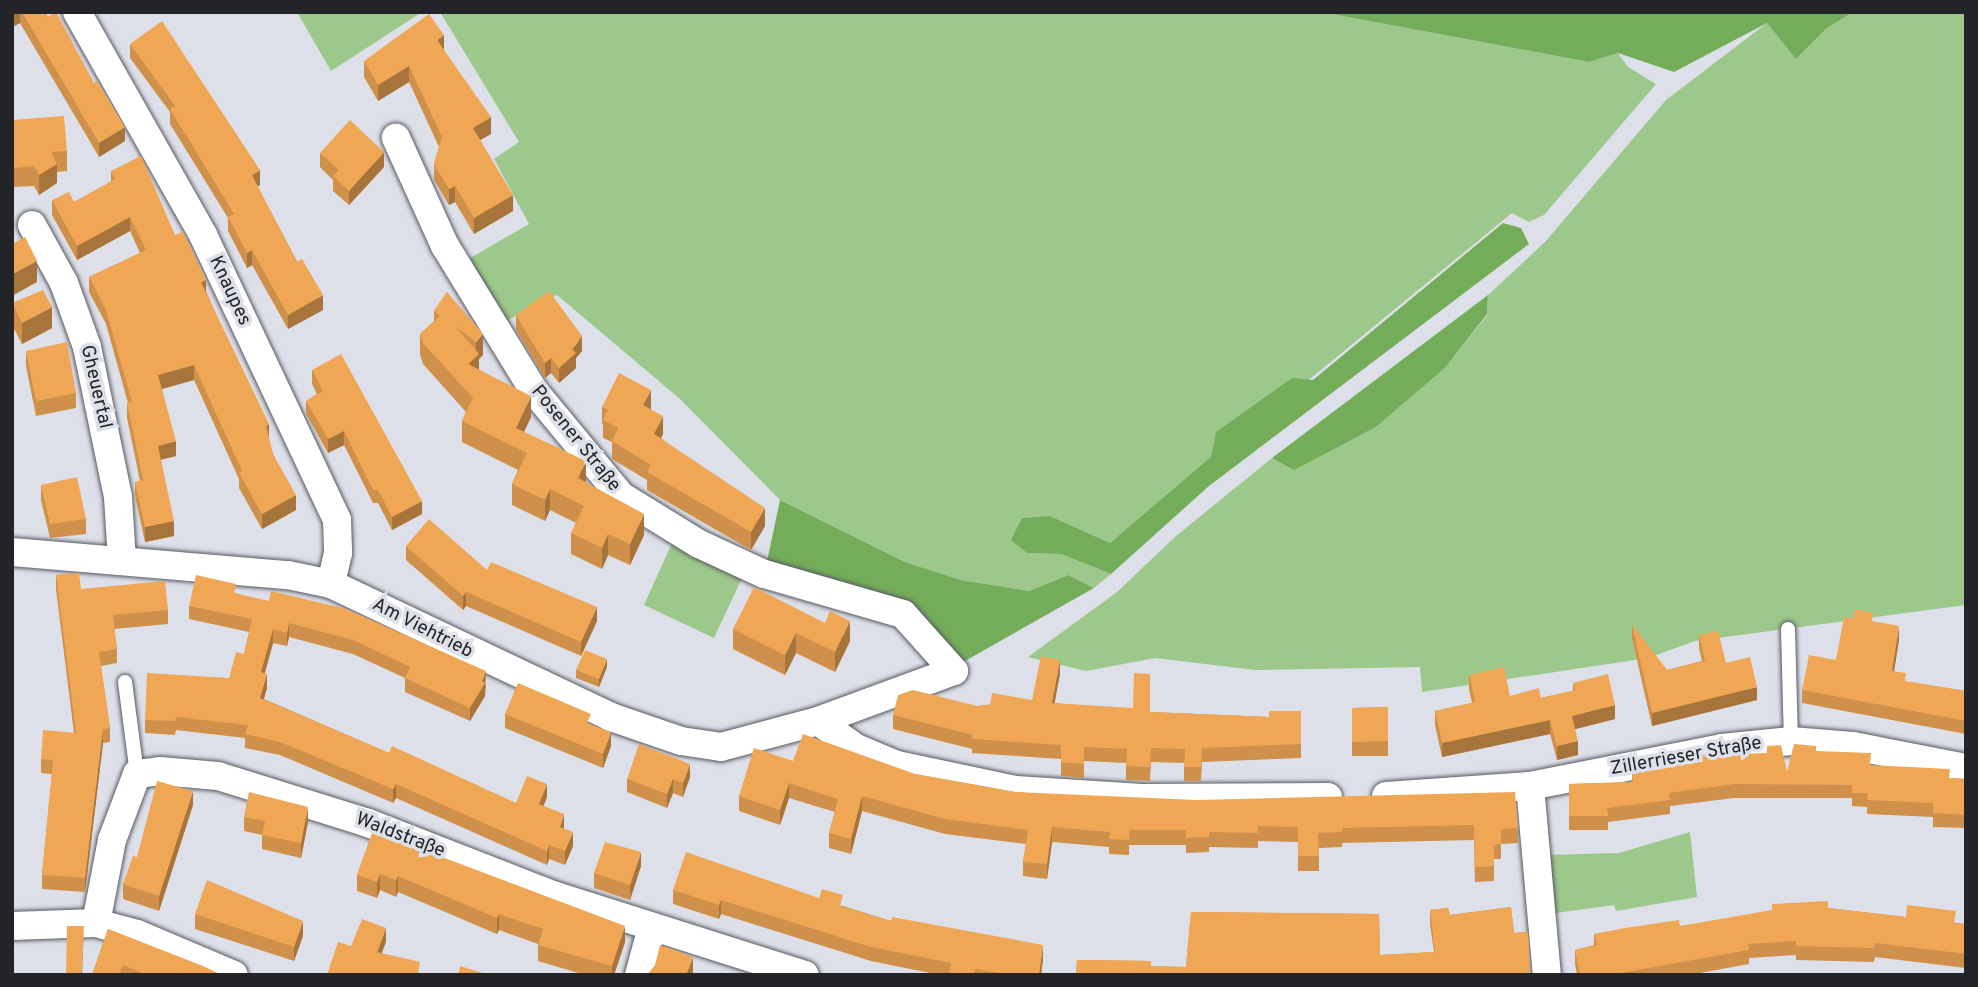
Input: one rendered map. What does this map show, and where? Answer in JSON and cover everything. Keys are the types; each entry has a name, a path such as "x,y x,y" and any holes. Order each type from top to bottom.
{"street":[{"name":"Knaupes","path":"77,12 203,235 337,520 338,553 331,584"},
{"name":"Posener Straße","path":"396,138 445,246 534,391 621,496 699,544 764,574 903,614 954,671 818,721"},
{"name":"Gheuertal","path":"32,225 64,283 87,347 118,496 122,561"},
{"name":"Am Viehtrieb","path":"12,552 288,575 331,584 524,678 611,717 681,741 721,747 818,721"},
{"name":"Zillerrieser Straße","path":"818,721 856,748 897,765 1016,790 1142,798 1356,796 1530,786 1722,748 1791,741 1853,746 1966,768"},
{"name":"Waldstraße","path":"137,774 160,771 218,776 368,823 554,895 805,975"},
{"path":"96,923 112,840 137,774"},
{"path":"1530,786 1547,975"},
{"path":"12,926 96,923 136,934 234,975"},
{"path":"639,975 652,927"}],"lane":[{"path":"1788,629 1791,741"},
{"path":"125,682 137,774"}],"green space":[{"path":"297,12 422,12 331,71"},
{"path":"440,12 1321,12 1589,62 1618,53 1628,67 1656,84 1544,215 1529,222 1512,213 1110,543 1050,516 1027,553 1061,554 1111,574 1094,588 1068,575 1029,591 961,580 905,562 780,500 680,399 557,295 502,323 465,261 529,224 494,159 519,142"},
{"path":"1321,12 1853,12 1826,29 1796,59 1767,23 1674,72 1618,53 1589,62"},
{"path":"1853,12 1966,12 1966,605 1695,641 1648,658 1422,692 1420,667 1255,670 1155,658 1086,671 1028,657 1117,592 1176,536 1272,458 1294,469 1376,427 1445,368 1487,315 1488,295 1545,242 1666,100 1767,23 1796,59 1826,29"},
{"path":"1503,223 1521,228 1529,244 1209,486 1111,574 1061,554 1027,553 1011,540 1022,518 1050,516 1110,543 1211,457 1216,432 1292,378 1313,380"},
{"path":"1488,295 1487,314 1445,368 1376,427 1294,470 1272,458"},
{"path":"780,500 905,562 961,580 1029,591 1068,575 1094,588 956,666 905,610 765,571"},
{"path":"672,543 743,576 714,638 644,605"},
{"path":"1690,832 1697,897 1616,911 1614,905 1549,914 1543,855 1619,853"}],"building":[{"path":"22,12 45,12 47,17 56,12 94,83 97,81 125,127 99,143"},
{"path":"429,14 444,35 437,40 491,117 473,128 513,195 474,218 455,186 449,189 434,164 442,137 409,66 378,85 364,61"},
{"path":"162,21 260,170 252,175 297,262 302,259 323,295 288,315 252,250 247,253 228,217 234,214 170,109 175,106 130,44"},
{"path":"64,116 67,151 51,152 57,164 39,175 34,166 12,168 12,120"},
{"path":"350,120 384,152 349,191 333,176 339,170 320,153"},
{"path":"141,156 175,235 183,232 206,280 201,282 269,424 266,426 273,454 296,495 262,514 239,473 242,471 194,365 158,375 176,441 158,446 174,521 145,527 135,482 143,480 127,403 132,402 106,310 89,277 146,250 130,217 77,246 52,200 69,192 74,202 115,179 111,171"},
{"path":"25,237 37,261 12,274 12,244"},
{"path":"43,290 52,307 22,323 12,303"},
{"path":"549,291 582,336 572,349 576,353 559,368 551,358 545,363 516,315"},
{"path":"447,292 483,334 476,342 456,327 479,354 468,364 531,396 516,428 586,461 578,478 644,514 630,544 608,534 602,548 571,533 584,506 550,489 545,500 512,484 527,453 462,421 473,398 423,343 420,334 440,316 434,311"},
{"path":"67,342 76,393 36,401 26,351"},
{"path":"341,354 422,501 392,517 378,490 373,490 344,431 328,439 306,401 323,391 312,370"},
{"path":"619,373 651,390 643,405 663,416 654,434 765,508 751,532 647,472 651,465 612,441 618,428 603,420 608,410 602,407"},
{"path":"77,477 86,519 50,524 41,485"},
{"path":"429,519 487,570 491,562 597,607 581,642 466,592 463,596 406,546"},
{"path":"79,573 81,589 165,581 168,610 113,615 117,649 99,652 110,728 103,729 85,878 42,875 53,760 41,759 43,730 76,733 56,575"},
{"path":"196,575 236,584 234,593 269,601 271,591 346,609 486,671 482,681 485,683 470,708 405,678 410,667 353,640 289,623 287,633 273,629 261,672 267,674 260,698 389,753 392,746 516,803 527,776 547,784 539,804 564,814 560,827 573,832 565,851 549,845 547,851 396,784 393,789 280,742 245,734 248,725 176,717 175,721 145,720 147,673 229,678 236,652 244,654 252,619 189,606"},
{"path":"754,587 825,623 830,611 850,621 835,652 796,633 785,655 733,629"},
{"path":"1855,609 1873,613 1872,621 1899,626 1892,671 1906,673 1905,681 1966,691 1966,721 1802,690 1809,655 1836,660 1844,617 1853,619"},
{"path":"1632,625 1667,670 1705,661 1699,635 1718,631 1726,663 1750,657 1757,687 1652,713"},
{"path":"585,650 607,659 599,679 576,670"},
{"path":"1041,656 1060,660 1052,703 1133,708 1134,673 1150,674 1150,712 1269,717 1269,711 1301,711 1301,744 1202,748 1201,767 1184,767 1185,749 1151,748 1150,767 1126,766 1127,749 1084,747 1084,764 1061,762 1061,745 972,739 973,735 893,715 898,695 913,690 977,706 990,705 992,693 1032,700"},
{"path":"1504,667 1510,696 1539,688 1541,698 1575,690 1573,683 1608,674 1615,705 1572,716 1578,741 1557,746 1550,720 1442,743 1435,711 1475,702 1469,675"},
{"path":"518,683 591,714 587,723 611,732 603,754 505,714"},
{"path":"1388,707 1388,741 1352,742 1352,708"},
{"path":"803,734 915,774 1015,792 1196,800 1515,792 1518,828 1501,829 1501,844 1494,845 1494,866 1475,867 1474,825 1342,828 1342,832 1318,833 1319,856 1298,856 1298,827 1258,826 1258,833 1209,832 1209,837 1186,838 1186,830 1129,830 1129,840 1109,839 1110,832 1052,827 1047,864 1023,862 1028,830 945,819 862,796 851,839 829,833 838,799 789,783 780,810 739,796 754,748 793,761"},
{"path":"639,744 690,764 683,783 673,779 667,794 627,779"},
{"path":"1794,744 1816,746 1816,751 1871,753 1870,765 1950,769 1949,778 1966,779 1966,815 1933,813 1933,803 1867,800 1868,793 1852,793 1852,785 1734,784 1669,793 1670,800 1607,808 1608,816 1569,816 1569,784 1633,782 1632,771 1698,763 1697,756 1703,755 1767,753 1767,746 1781,745 1787,772"},
{"path":"157,781 193,791 159,896 123,884 133,856 137,857"},
{"path":"249,792 308,807 301,843 262,835 265,821 244,817"},
{"path":"373,831 625,926 612,966 538,945 543,929 499,914 497,918 398,876 396,880 380,874 377,882 357,875"},
{"path":"605,842 641,852 630,885 594,873"},
{"path":"686,852 819,898 822,889 843,895 840,906 891,921 892,917 1043,945 1039,975 1012,975 975,969 974,975 949,975 951,963 871,947 721,900 719,905 673,890"},
{"path":"207,880 303,921 294,947 195,914"},
{"path":"1828,901 1828,908 1906,917 1907,905 1956,911 1954,923 1966,924 1966,954 1875,943 1874,948 1796,946 1796,941 1748,944 1749,950 1609,975 1580,975 1575,950 1597,945 1594,934 1679,920 1680,926 1772,910 1772,904"},
{"path":"1511,907 1514,933 1528,932 1530,975 1076,975 1077,960 1151,961 1151,966 1186,967 1191,912 1379,914 1380,955 1435,952 1430,910 1448,908 1450,915"},
{"path":"362,919 386,928 377,952 420,962 418,975 327,975 338,942 351,946"},
{"path":"67,926 84,926 81,975 66,975"},
{"path":"108,929 222,975 147,975 123,965 119,975 92,975"},
{"path":"660,945 693,957 686,975 647,975 655,965"},
{"path":"460,966 489,975 458,975"}]}
